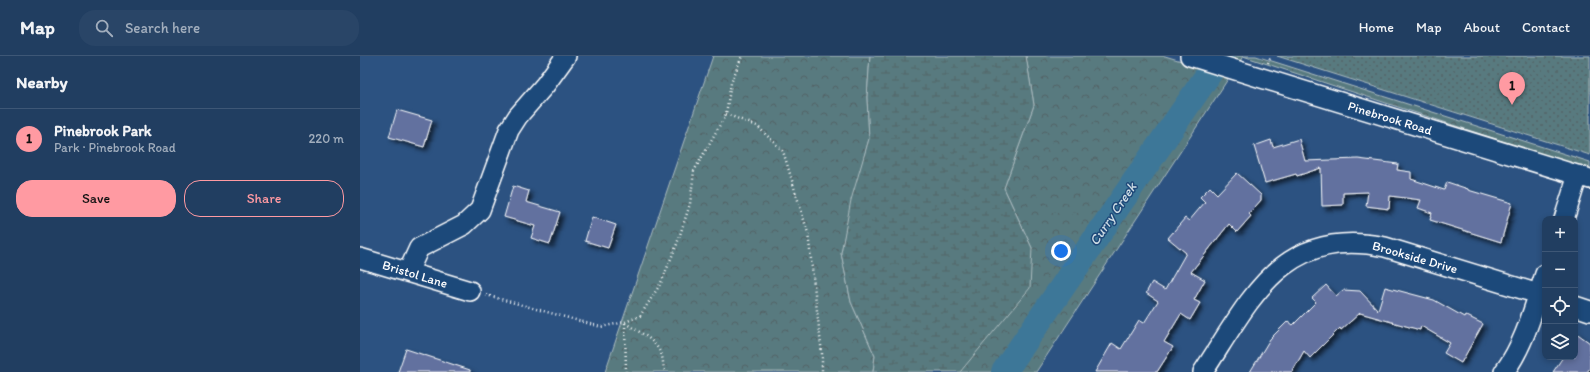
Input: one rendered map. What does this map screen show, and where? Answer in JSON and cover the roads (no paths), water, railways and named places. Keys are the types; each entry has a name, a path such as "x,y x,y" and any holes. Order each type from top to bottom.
{"street":[{"path":"408,272 419,248 464,226 480,210 509,130 518,116 546,84 566,56"},
{"name":"Pinebrook Road","path":"1190,56 1584,177"},
{"path":"1565,216 1584,177"},
{"name":"Brookside Drive","path":"1203,372 1260,286 1286,263 1303,253 1319,247 1349,242 1385,247 1542,295"},
{"name":"Bristol Lane","path":"360,258 470,291"},
{"path":"1504,372 1520,344 1542,295"},
{"path":"1578,307 1590,311"}],"waterway":[{"name":"Curry Creek","path":"1004,372 1221,56"}],"place":[{"name":"Pinebrook Park","path":"1512,105"}]}
